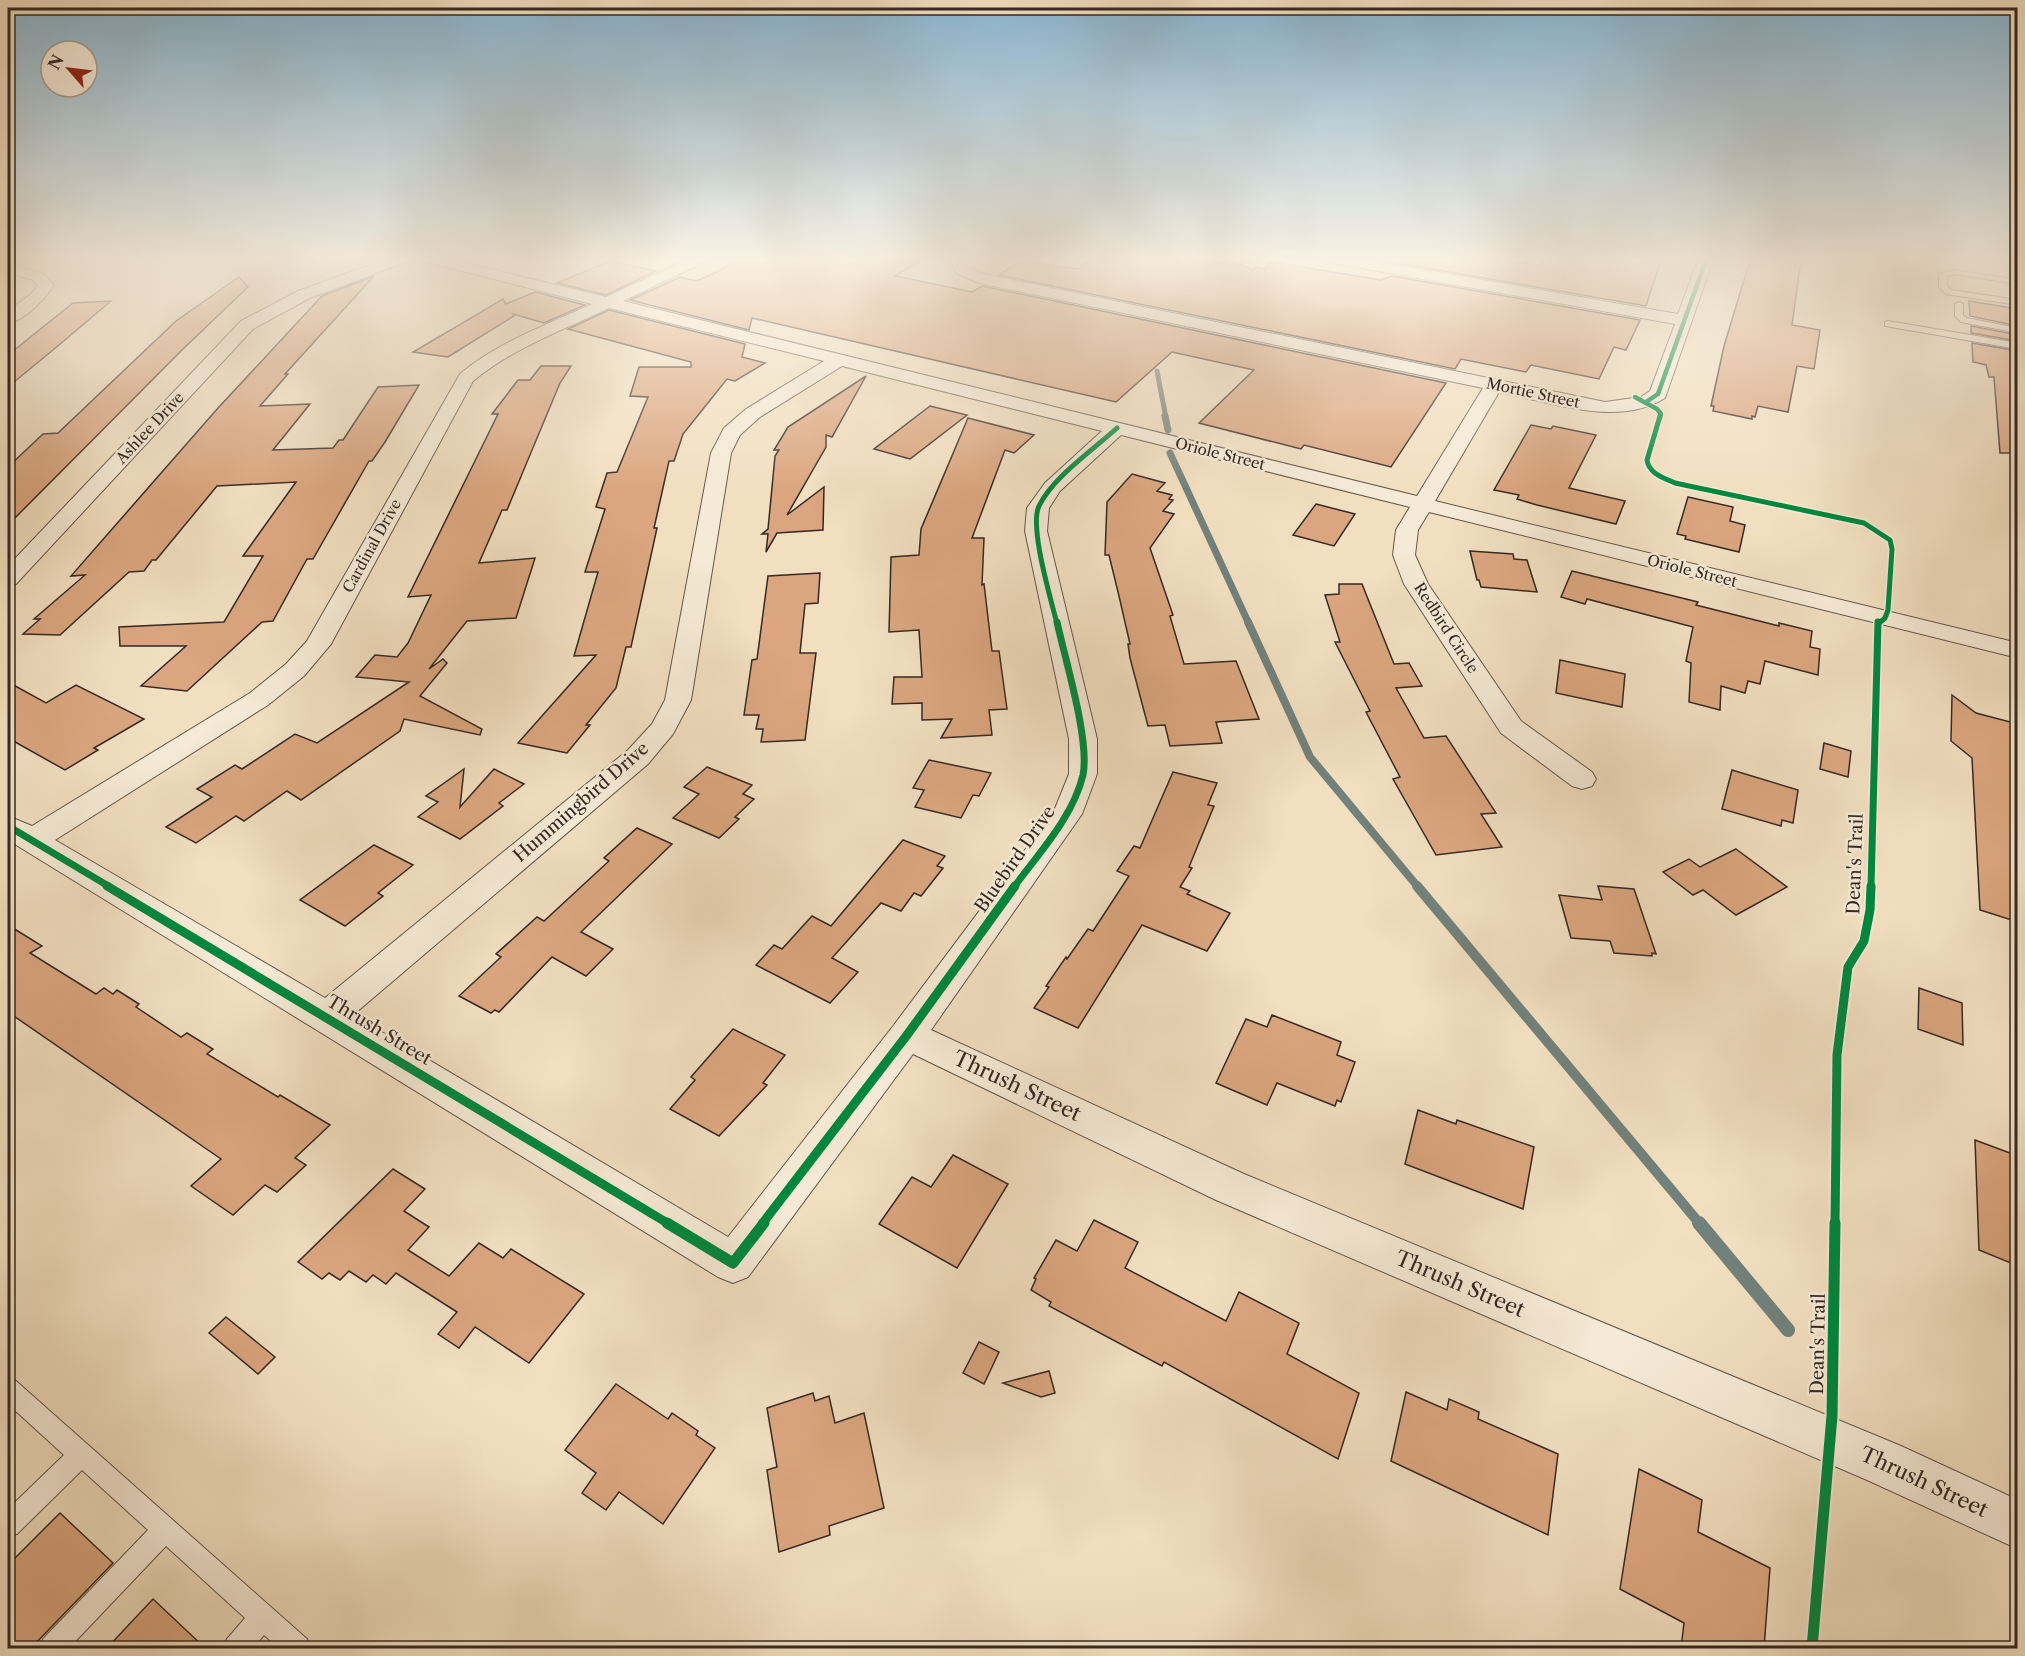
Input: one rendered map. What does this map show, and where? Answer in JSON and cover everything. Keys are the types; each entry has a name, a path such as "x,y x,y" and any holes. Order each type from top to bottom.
{"street":[{"name":"Ashlee Drive","path":"8,579 238,334"},
{"name":"Cardinal Drive","path":"20,833 259,699 295,670 318,644 466,378 484,363 540,334"},
{"name":"Oriole Street","path":"739,334 2018,651"},
{"name":"Mortie Street","path":"1250,334 1605,408 1646,402 1658,394 1678,334"},
{"name":"Hummingbird Drive","path":"327,1017 638,757 663,728 678,700 721,453 732,432 753,413 840,359"},
{"name":"Redbird Circle","path":"1494,385 1407,530 1404,555 1416,584 1511,727 1582,779"},
{"name":"Bluebird Drive","path":"733,1263 907,1035 1067,814 1083,774 1083,738 1036,531 1038,508 1052,487 1117,428"},
{"name":"Thrush Street","path":"20,833 733,1263"},
{"name":"Thrush Street","path":"907,1035 1230,1187 1884,1463 2018,1525"}],"lane":[{"path":"1949,334 2018,346"},
{"path":"8,1389 298,1648"},
{"path":"8,1525 81,1455"},
{"path":"52,1648 165,1529"},
{"path":"236,1648 263,1617"}],"building":[{"path":"34,334 71,334 8,387 8,355"},
{"path":"162,334 199,334 8,525 8,467 43,434 58,433"},
{"path":"286,334 321,334 260,406 310,404 273,450 333,448 339,440 343,440 378,387 419,385 385,442 372,461 369,461 313,559 307,559 273,621 262,622 187,691 141,686 186,646 120,646 119,627 224,622 263,556 243,556 296,482 217,486 156,560 152,560 144,571 129,572 60,635 23,634 40,619 34,619 85,575 71,576 218,408"},
{"path":"443,334 485,334 448,357 413,352"},
{"path":"588,334 706,334 745,344 742,357 765,363 735,381 727,379 683,434 674,461 669,461 631,647 626,647 616,688 567,753 518,743 596,655 574,656 598,572 585,572 605,509 596,507 607,473 617,472 648,397 630,396 639,367 691,367 691,362"},
{"path":"823,334 1213,334 1446,383 1391,467 1304,445 1301,449 1199,423 1254,370 1172,352 1116,402"},
{"path":"1287,334 1633,334 1626,350 1614,347 1599,379 1531,365 1526,372 1461,359 1455,369"},
{"path":"1728,334 1819,334 1814,369 1797,366 1788,412 1758,406 1755,417 1752,416 1752,419 1713,411 1714,406 1711,406"},
{"path":"1979,334 2014,334 2018,335 2018,341"},
{"path":"1972,343 2018,351 2018,453 2000,453 1994,377 1989,377 1986,365 1973,362"},
{"path":"541,366 571,366 560,383 507,510 502,510 479,563 535,558 516,618 467,621 429,669 443,659 447,663 420,696 482,729 480,735 404,719 400,731 301,800 287,791 244,821 236,816 196,843 166,827 212,797 197,789 235,765 242,769 295,734 317,743 409,682 356,677 375,655 397,657 408,643 431,595 408,597 498,414 492,414 518,380 530,380"},
{"path":"866,376 832,437 826,435 826,447 787,515 824,487 823,530 777,533 766,552 768,534 762,534 768,529 775,456 779,450 774,450 788,427"},
{"path":"930,406 967,415 910,459 874,449"},
{"path":"968,418 1034,435 1014,453 1005,450 972,538 984,538 982,585 984,584 992,651 999,651 1007,709 989,710 992,735 941,738 952,719 922,720 922,703 892,704 894,677 922,677 919,630 889,632 891,557 919,555 921,529"},
{"path":"1531,425 1551,429 1553,426 1596,435 1569,488 1625,501 1616,524 1537,505 1517,499 1519,495 1494,490"},
{"path":"1132,474 1165,483 1157,491 1172,495 1169,499 1173,500 1163,511 1174,514 1150,548 1173,615 1170,616 1184,664 1236,661 1259,719 1216,722 1222,743 1170,746 1165,725 1148,726 1130,658 1128,644 1130,644 1109,555 1105,555 1107,502"},
{"path":"1688,497 1733,507 1730,521 1745,525 1739,552 1685,539 1686,536 1677,534"},
{"path":"1316,504 1355,514 1334,546 1293,535"},
{"path":"1470,551 1513,554 1514,559 1527,560 1537,592 1481,587"},
{"path":"1572,571 1698,602 1696,605 1779,626 1779,623 1812,631 1810,647 1820,649 1818,675 1765,661 1760,684 1748,681 1745,693 1721,686 1720,710 1689,702 1691,663 1686,661 1693,627 1587,599 1585,604 1561,597"},
{"path":"820,573 818,603 805,604 800,653 816,653 805,740 761,742 763,729 756,729 759,715 744,715 752,660 757,659 768,576"},
{"path":"1339,584 1362,584 1394,664 1409,663 1422,686 1396,688 1424,738 1446,736 1496,813 1481,814 1502,847 1436,855 1393,779 1400,777 1366,712 1370,711 1335,642 1340,642 1325,595 1339,594"},
{"path":"1560,660 1625,674 1622,707 1556,693"},
{"path":"8,682 46,703 76,685 144,719 94,748 98,750 65,770 8,738"},
{"path":"1952,695 1976,713 2018,724 2018,922 1980,910 1972,758 1951,741"},
{"path":"1824,743 1851,751 1848,777 1820,769"},
{"path":"929,760 991,773 979,796 973,795 961,818 915,807 924,790 913,788"},
{"path":"707,767 752,785 743,794 754,799 735,817 739,819 719,838 673,818 699,794 684,787"},
{"path":"464,769 460,807 494,769 524,784 499,803 503,806 460,839 418,817 438,802 426,796"},
{"path":"1732,770 1798,790 1793,823 1782,820 1781,826 1722,809"},
{"path":"1173,772 1217,783 1208,805 1214,806 1189,867 1192,868 1180,887 1190,891 1187,894 1230,913 1207,951 1142,925 1078,1028 1034,1008 1066,957 1067,959 1088,929 1093,931 1129,876 1117,871 1134,846 1140,848"},
{"path":"637,828 672,844 581,932 613,949 586,976 552,957 499,1012 495,1010 491,1013 459,996 501,957 496,954 537,917 544,921 609,861 604,858"},
{"path":"903,840 945,856 937,866 943,868 921,896 914,893 901,911 881,903 832,958 858,972 830,1003 756,965 774,945 782,949 812,916 831,926"},
{"path":"374,845 413,865 378,893 383,896 345,926 300,900"},
{"path":"1736,849 1787,887 1736,915 1703,890 1693,895 1663,872 1689,859 1700,867"},
{"path":"1598,886 1634,889 1656,954 1652,953 1652,956 1614,953 1610,941 1571,938 1559,895 1602,900"},
{"path":"8,925 42,946 30,953 96,994 104,988 113,994 117,990 139,1004 136,1007 181,1037 187,1033 213,1049 207,1054 330,1125 295,1158 306,1165 277,1192 265,1185 233,1215 191,1186 221,1159 8,1012"},
{"path":"1919,988 1962,1003 1963,1045 1918,1029"},
{"path":"1272,1015 1341,1042 1337,1055 1355,1062 1341,1102 1337,1100 1335,1106 1277,1083 1267,1105 1216,1083 1246,1019 1267,1027"},
{"path":"733,1029 785,1055 763,1083 767,1085 719,1136 670,1109 695,1080 691,1077"},
{"path":"1418,1110 1456,1124 1457,1120 1534,1147 1523,1209 1405,1164"},
{"path":"1975,1140 2018,1156 2018,1266 1979,1250"},
{"path":"953,1155 1008,1184 957,1268 879,1224 912,1177 931,1187"},
{"path":"393,1169 425,1189 404,1211 429,1227 408,1250 449,1276 479,1243 503,1258 511,1249 584,1294 529,1363 475,1327 459,1348 438,1334 457,1312 396,1273 386,1284 373,1275 366,1282 349,1271 340,1280 329,1273 322,1279 298,1262"},
{"path":"1094,1220 1138,1242 1125,1268 1226,1321 1239,1292 1299,1323 1287,1354 1359,1393 1338,1459 1164,1362 1162,1366 1049,1306 1051,1302 1031,1290 1036,1279 1034,1278 1056,1240 1077,1251"},
{"path":"226,1317 275,1357 258,1374 209,1333"},
{"path":"979,1342 999,1352 984,1384 963,1373"},
{"path":"1049,1371 1055,1393 1041,1397 1003,1383"},
{"path":"616,1384 668,1419 672,1413 698,1431 696,1435 715,1448 663,1524 619,1492 606,1510 582,1493 596,1473 565,1450"},
{"path":"1406,1392 1447,1410 1449,1399 1479,1412 1478,1419 1558,1454 1548,1535 1391,1461"},
{"path":"813,1393 815,1401 829,1396 835,1423 864,1413 884,1508 829,1526 830,1535 779,1552 767,1470 777,1467 767,1408"},
{"path":"1639,1469 1702,1500 1698,1532 1770,1568 1764,1648 1681,1648 1684,1623 1620,1589"},
{"path":"60,1513 113,1563 31,1648 8,1648 8,1565"},
{"path":"153,1599 205,1648 107,1648"}],"waterway":[{"path":"1157,371 1166,418"},
{"path":"1165,416 1168,430"},
{"path":"1170,453 1249,624"},
{"path":"1248,622 1310,757 1418,887"},
{"path":"1417,886 1700,1224"},
{"path":"1699,1223 1788,1330"}],"cycle path":[{"path":"1646,402 1658,394 1679,334"},
{"name":"Dean's Trail","path":"1635,397 1657,409 1661,414 1647,460 1648,466 1657,475 1675,483 1864,523 1890,540 1892,549 1888,610 1885,618 1878,622 1876,640 1870,910 1864,941 1848,967 1837,1055 1832,1416 1812,1648"},
{"path":"8,826 733,1263 907,1035 1067,814 1083,774 1083,739 1036,531 1038,508 1052,487 1117,428"}]}
